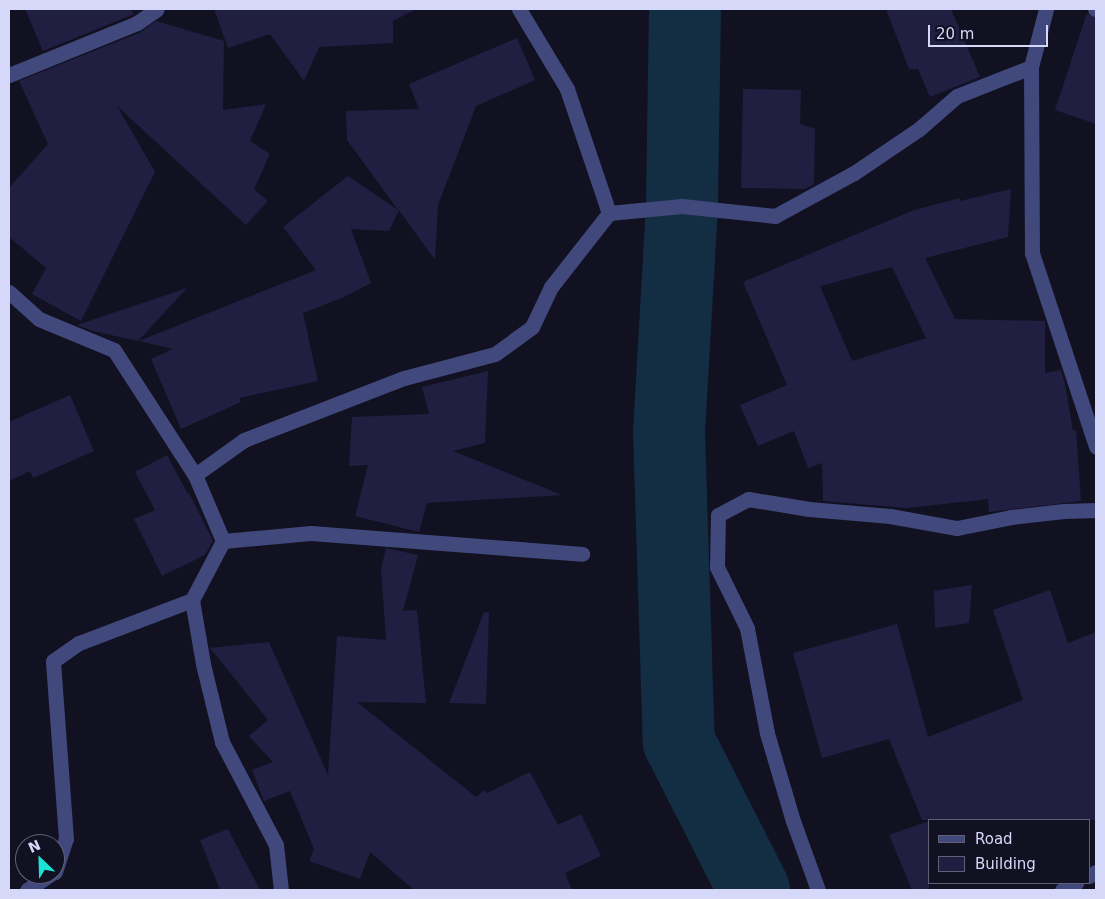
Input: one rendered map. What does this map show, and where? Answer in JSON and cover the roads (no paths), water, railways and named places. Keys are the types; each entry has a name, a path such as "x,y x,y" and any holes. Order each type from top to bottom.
{"street":[{"path":"9,75 137,23 157,9"},
{"path":"519,9 567,89 609,213"},
{"path":"1046,9 1031,67 1032,253 1096,447"},
{"path":"195,475 244,440 404,378 495,354 532,327 550,287 609,213 682,206 774,216 854,173 919,130 957,96 1031,67"},
{"path":"9,292 39,319 114,350 195,475 223,541"},
{"path":"818,890 793,821 767,733 747,628 717,567 718,516 748,498 809,509 890,516 957,528 1011,517 1064,511 1096,510"},
{"path":"223,541 310,533 582,554"},
{"path":"223,541 192,600 203,664 222,742 276,844 281,890"},
{"path":"65,842 53,661 79,643 192,600"},
{"path":"1062,890 1074,884"}],"waterway":[{"path":"685,9 682,206 669,432 679,742 754,890"}]}
